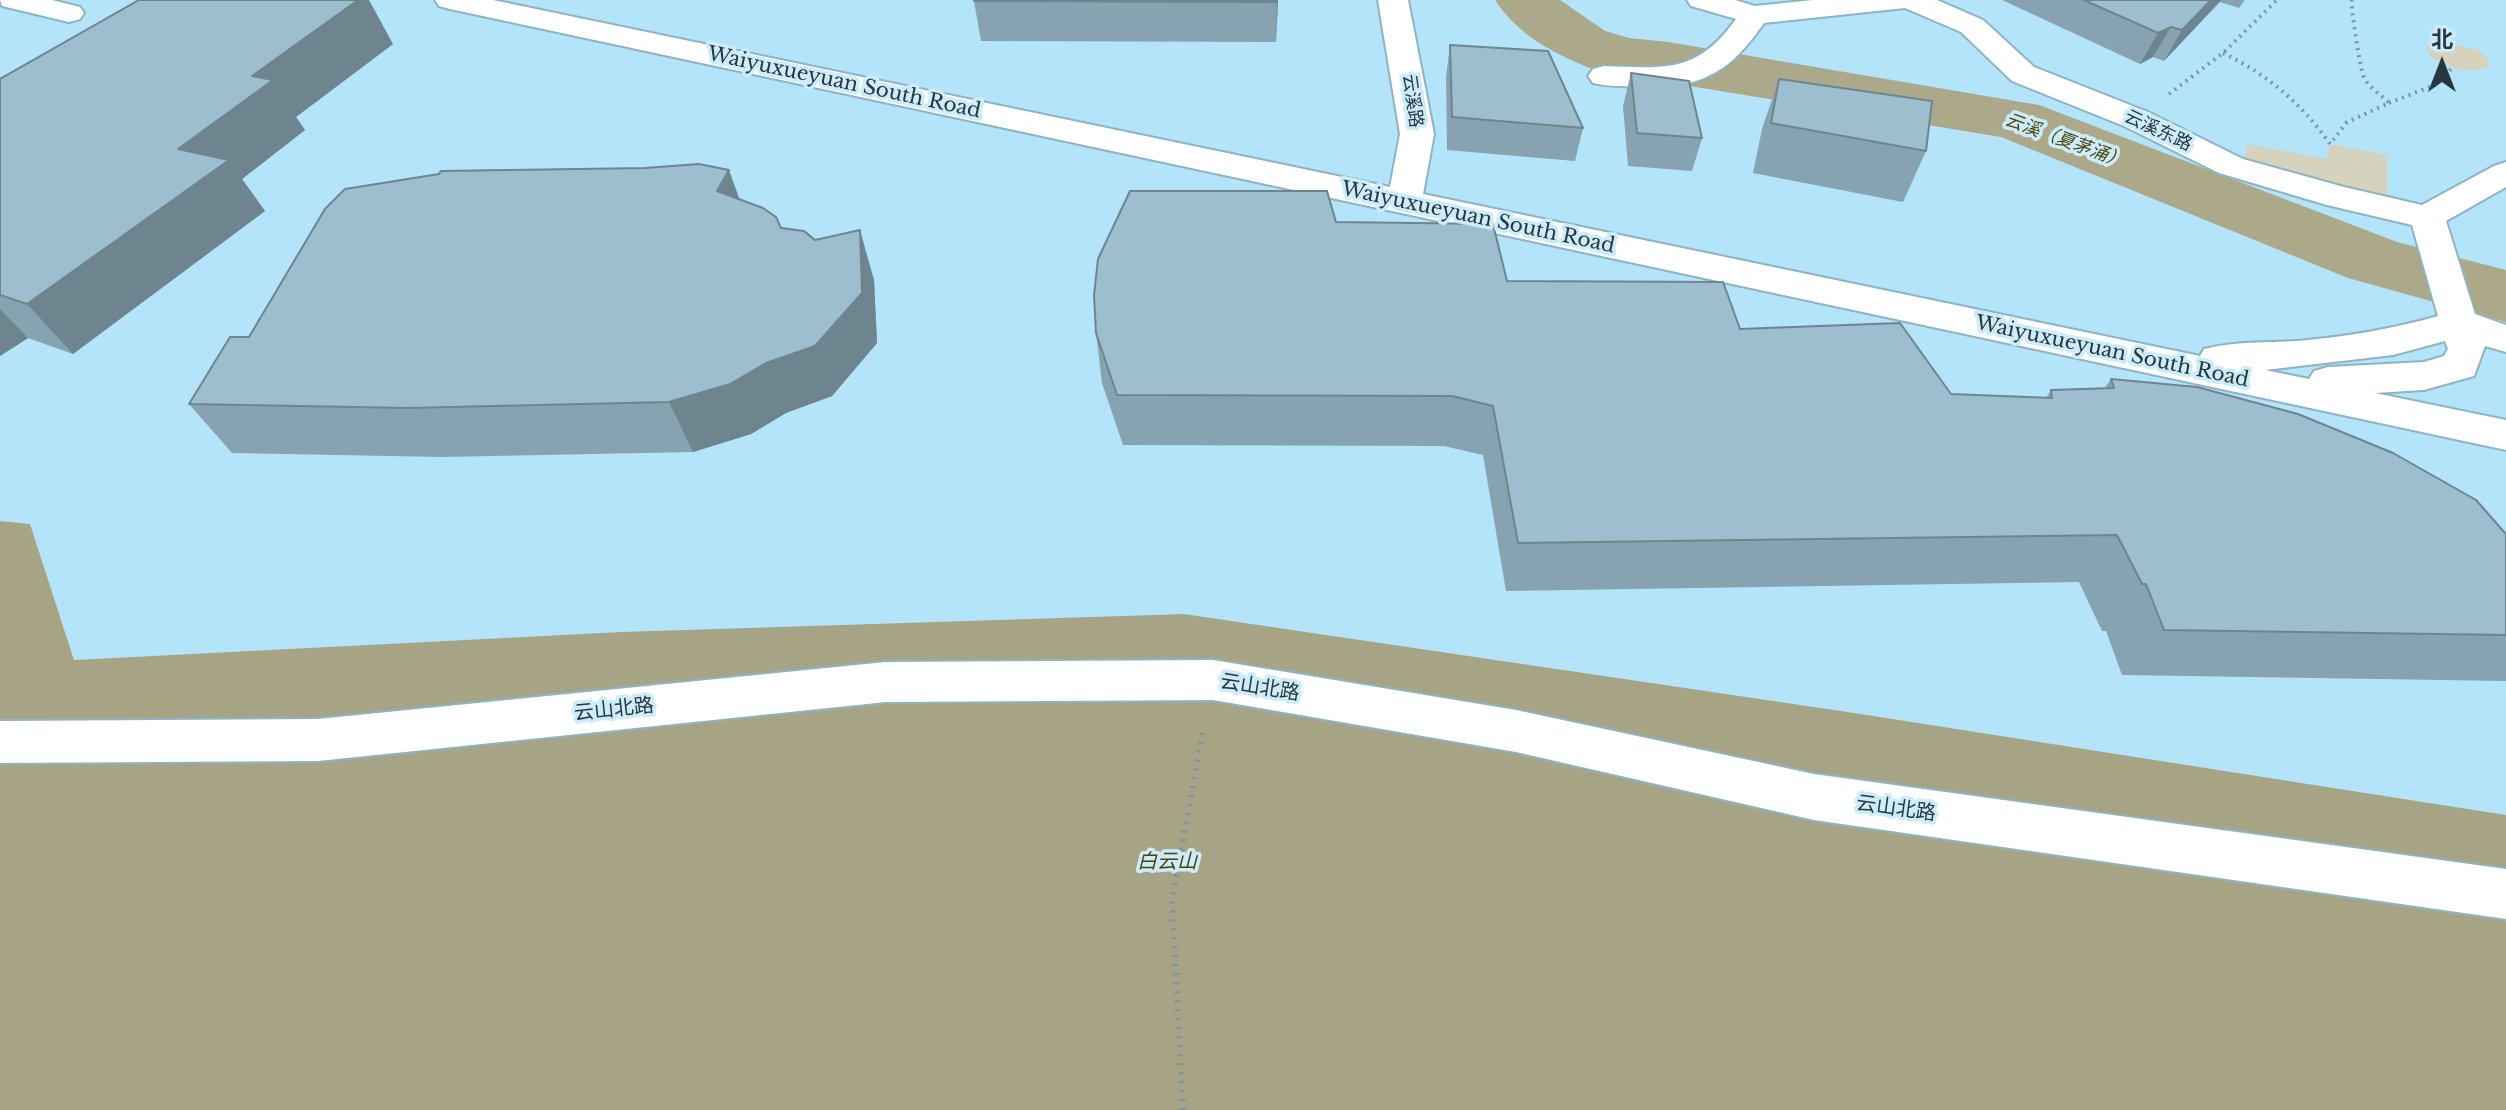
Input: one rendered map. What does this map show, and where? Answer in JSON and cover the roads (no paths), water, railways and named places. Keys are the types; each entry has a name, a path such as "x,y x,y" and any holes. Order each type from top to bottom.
{"street":[{"path":"13,0 69,13"},
{"name":"Waiyuxueyuan South Road","path":"450,0 600,15 1404,203 2506,435"},
{"name":"云溪路","path":"1393,0 1417,134 1404,203"},
{"path":"1702,0 1754,15 1902,0"},
{"name":"云溪东路","path":"1911,0 1972,26 2023,74 2136,119 2231,166 2339,197 2427,217"},
{"path":"1604,76 1680,78 1721,60 1754,15"},
{"path":"2245,380 2424,376 2460,366 2467,349 2427,217 2506,173"},
{"path":"2159,362 2301,354 2393,342 2461,323 2506,339"},
{"name":"云山北路","path":"0,742 318,740 886,682 1213,680 1516,731 1814,797 2506,894"}],"waterway":[{"name":"云溪（夏茅涌）","path":"1526,0 1532,9 1583,44 1621,57 1668,61 1890,101 2015,119 2374,261 2506,296"}],"park label":[{"name":"白云山","path":"1167,862"}]}
